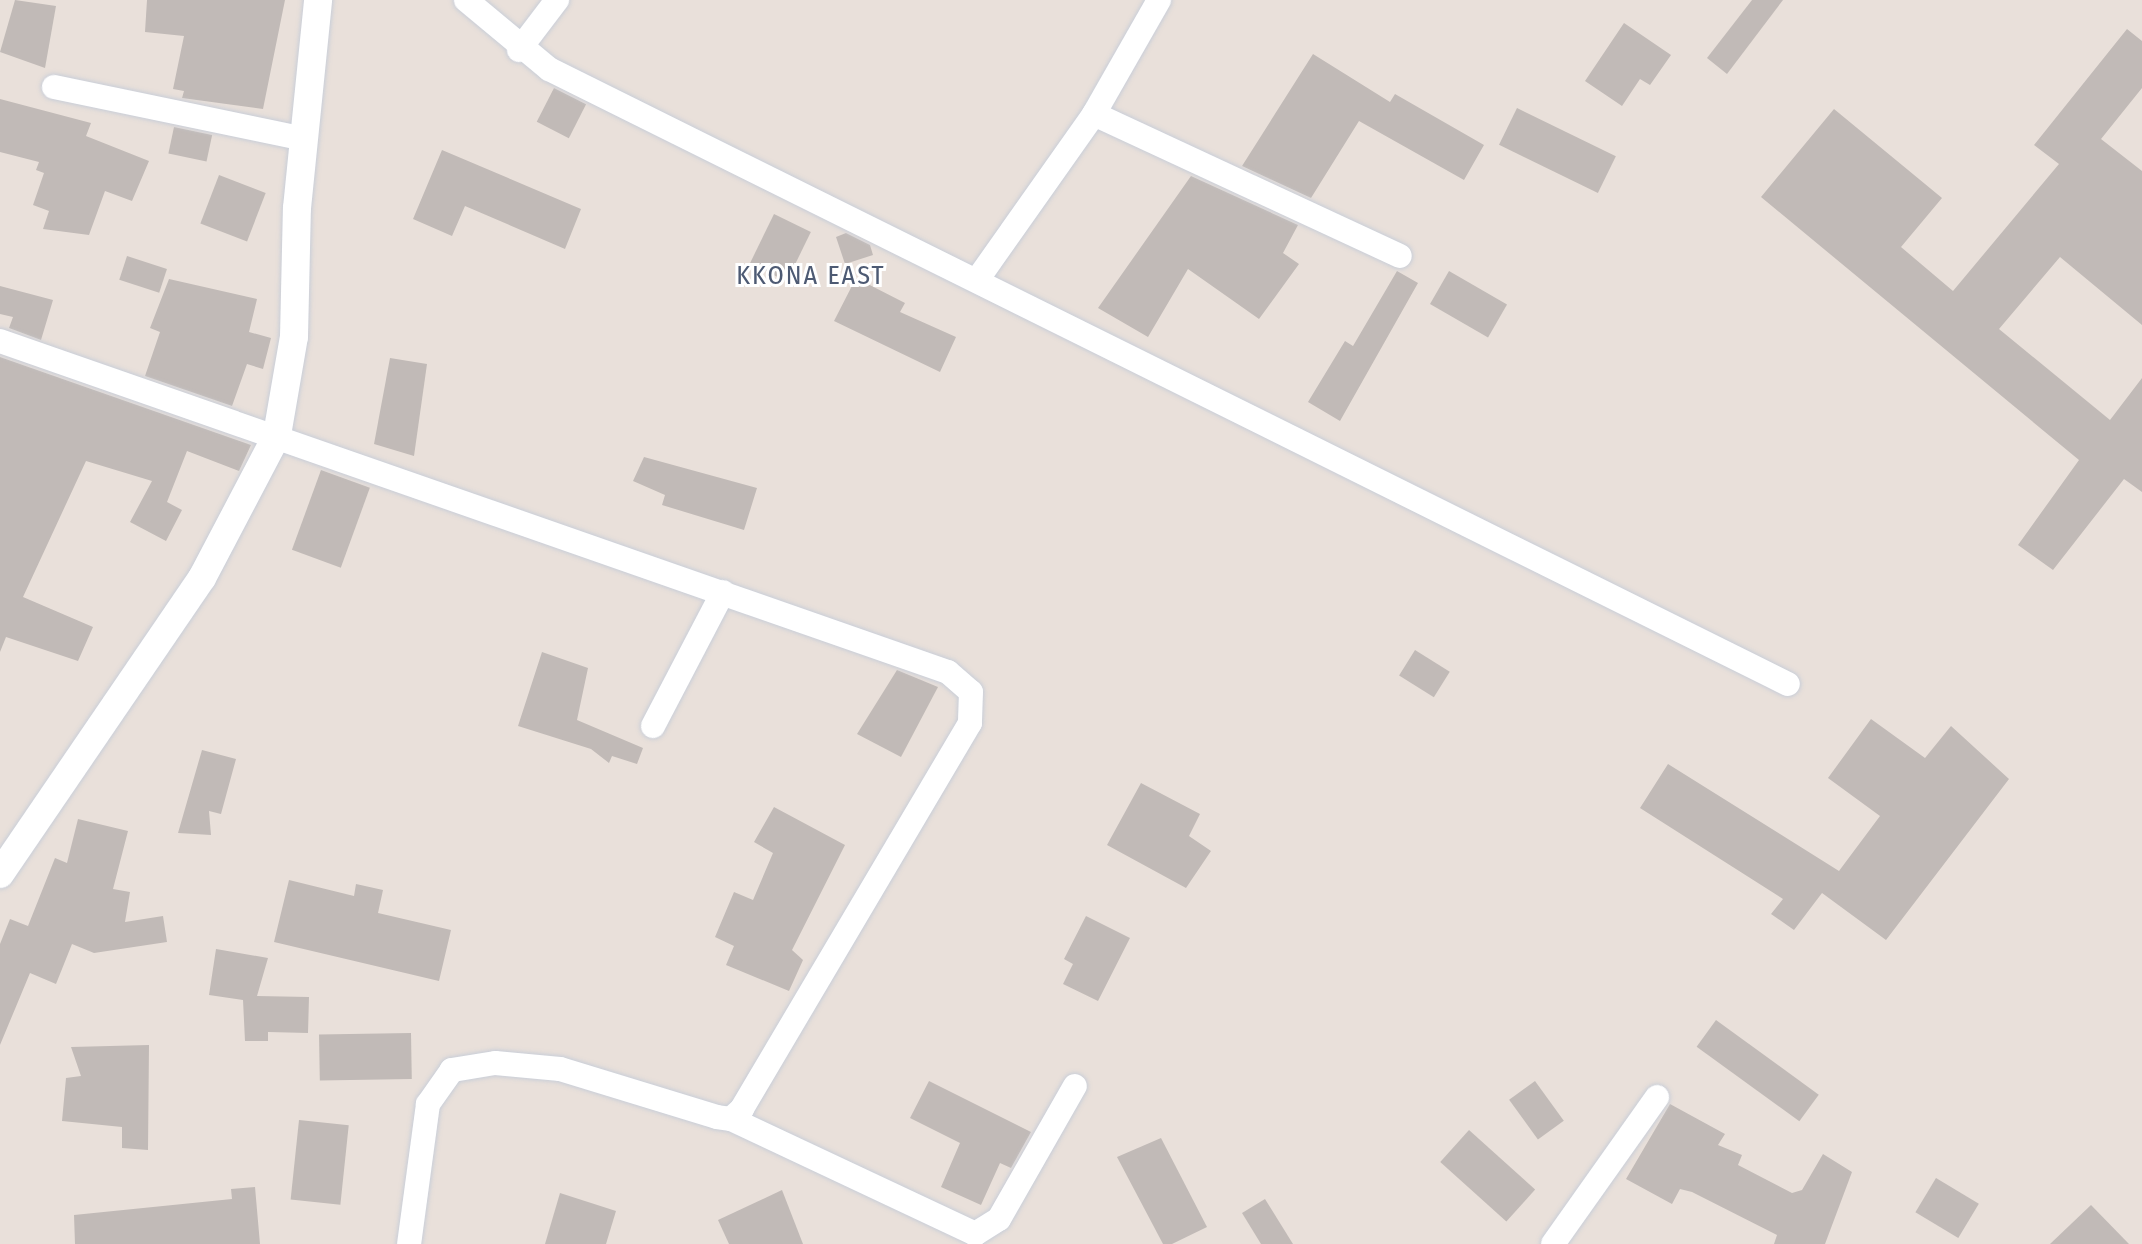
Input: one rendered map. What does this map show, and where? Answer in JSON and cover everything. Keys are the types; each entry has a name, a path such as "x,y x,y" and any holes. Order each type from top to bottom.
{"street":[{"path":"0,874 202,578 277,435 294,337 304,139 318,0"},
{"path":"466,0 519,50 1788,684"},
{"path":"519,50 557,0"},
{"path":"977,280 1094,114 1159,0"},
{"path":"54,87 304,139"},
{"path":"1094,114 1400,256"},
{"path":"0,341 277,435 962,679 974,709 761,1080 731,1119"},
{"path":"653,726 723,592"},
{"path":"409,1244 428,1104 452,1070 495,1063 560,1069 731,1119 975,1234 999,1219 1075,1086"},
{"path":"1553,1244 1657,1097"}],"building":[{"path":"15,0 56,6 45,68 0,52"},
{"path":"147,0 285,0 263,109 182,98 184,91 173,89 184,36 145,32"},
{"path":"1752,0 1783,0 1727,74 1707,58"},
{"path":"1624,23 1671,55 1650,85 1640,79 1622,106 1585,81"},
{"path":"2127,29 2142,41 2142,88 2101,139 2142,171 2142,325 2060,257 1999,329 2110,420 2142,378 2142,492 2124,479 2053,570 2018,545 2079,460 1761,197 1834,109 1942,198 1901,247 1953,291 2059,164 2034,145"},
{"path":"1313,54 1390,102 1395,94 1484,145 1464,180 1359,121 1311,198 1242,166"},
{"path":"554,88 586,104 569,138 537,122"},
{"path":"0,99 91,123 86,136 149,161 132,201 105,191 89,235 43,229 49,211 33,205 44,173 36,170 39,162 0,152"},
{"path":"1517,108 1616,156 1598,193 1499,145"},
{"path":"174,127 212,135 207,162 168,153"},
{"path":"442,150 581,209 565,249 465,206 452,236 413,219"},
{"path":"219,175 266,193 247,241 200,224"},
{"path":"1191,176 1298,225 1283,253 1299,264 1259,319 1188,269 1148,337 1098,308"},
{"path":"774,214 811,232 787,281 750,263"},
{"path":"846,233 870,245 873,255 845,264 836,237"},
{"path":"127,256 167,269 159,293 119,280"},
{"path":"1397,271 1418,283 1340,421 1308,402 1345,341 1353,346"},
{"path":"1449,271 1507,304 1488,337 1430,304"},
{"path":"856,278 905,303 900,312 956,337 940,372 834,321"},
{"path":"169,279 257,299 249,332 271,338 263,369 247,364 232,406 145,376 160,332 150,328"},
{"path":"0,286 53,300 41,340 9,328 13,317 0,314"},
{"path":"0,357 251,445 239,471 187,451 167,502 182,510 166,541 130,522 152,481 86,461 23,597 93,627 78,661 6,637 0,652"},
{"path":"390,358 427,364 414,456 374,444"},
{"path":"644,457 757,488 744,530 662,505 665,495 633,481"},
{"path":"321,470 370,488 341,568 292,550"},
{"path":"1415,650 1450,672 1434,697 1399,675"},
{"path":"542,652 588,668 577,720 643,748 637,764 612,756 609,763 591,749 518,726"},
{"path":"897,670 938,687 901,757 857,734"},
{"path":"1871,719 1925,758 1951,726 2009,779 1886,940 1822,893 1794,930 1771,914 1783,899 1640,808 1668,764 1839,871 1880,816 1828,778"},
{"path":"202,750 236,759 221,814 209,811 211,835 178,833"},
{"path":"1141,783 1200,814 1189,836 1211,851 1186,888 1107,845"},
{"path":"774,807 845,845 792,950 803,960 789,991 726,965 734,946 715,937 734,892 753,900 773,853 754,842"},
{"path":"78,819 128,831 113,889 130,892 125,922 163,916 167,942 94,953 72,944 56,984 30,973 0,1045 0,944 10,919 28,926 55,858 67,863"},
{"path":"289,880 354,896 356,884 383,890 378,913 451,930 439,981 274,942"},
{"path":"1086,916 1130,938 1098,1001 1063,984 1073,964 1064,959"},
{"path":"216,949 268,958 257,996 309,997 308,1033 268,1032 268,1041 245,1041 243,1000 209,995"},
{"path":"1716,1020 1819,1095 1799,1121 1697,1047"},
{"path":"411,1033 412,1079 320,1081 319,1035"},
{"path":"149,1045 148,1150 122,1148 122,1127 62,1121 66,1078 81,1076 71,1047"},
{"path":"929,1081 1031,1132 1011,1168 1000,1163 981,1205 941,1187 960,1143 910,1118"},
{"path":"1535,1081 1564,1121 1538,1139 1509,1100"},
{"path":"1670,1104 1725,1134 1718,1145 1742,1155 1738,1165 1792,1193 1802,1190 1823,1154 1852,1172 1825,1244 1774,1244 1777,1235 1692,1192 1680,1189 1672,1204 1626,1179"},
{"path":"299,1120 349,1125 340,1205 291,1200"},
{"path":"1469,1130 1535,1190 1506,1222 1440,1162"},
{"path":"1161,1138 1207,1227 1172,1244 1163,1244 1117,1157"},
{"path":"1936,1178 1979,1204 1958,1238 1915,1212"},
{"path":"255,1187 260,1244 75,1244 74,1215 232,1199 231,1189"},
{"path":"782,1190 803,1244 729,1244 718,1220"},
{"path":"560,1193 616,1211 606,1244 545,1244"},
{"path":"1265,1199 1293,1244 1261,1244 1242,1213"},
{"path":"2091,1205 2129,1244 2050,1244"}],"district":[{"name":"KKONA EAST","path":"811,276"}]}
